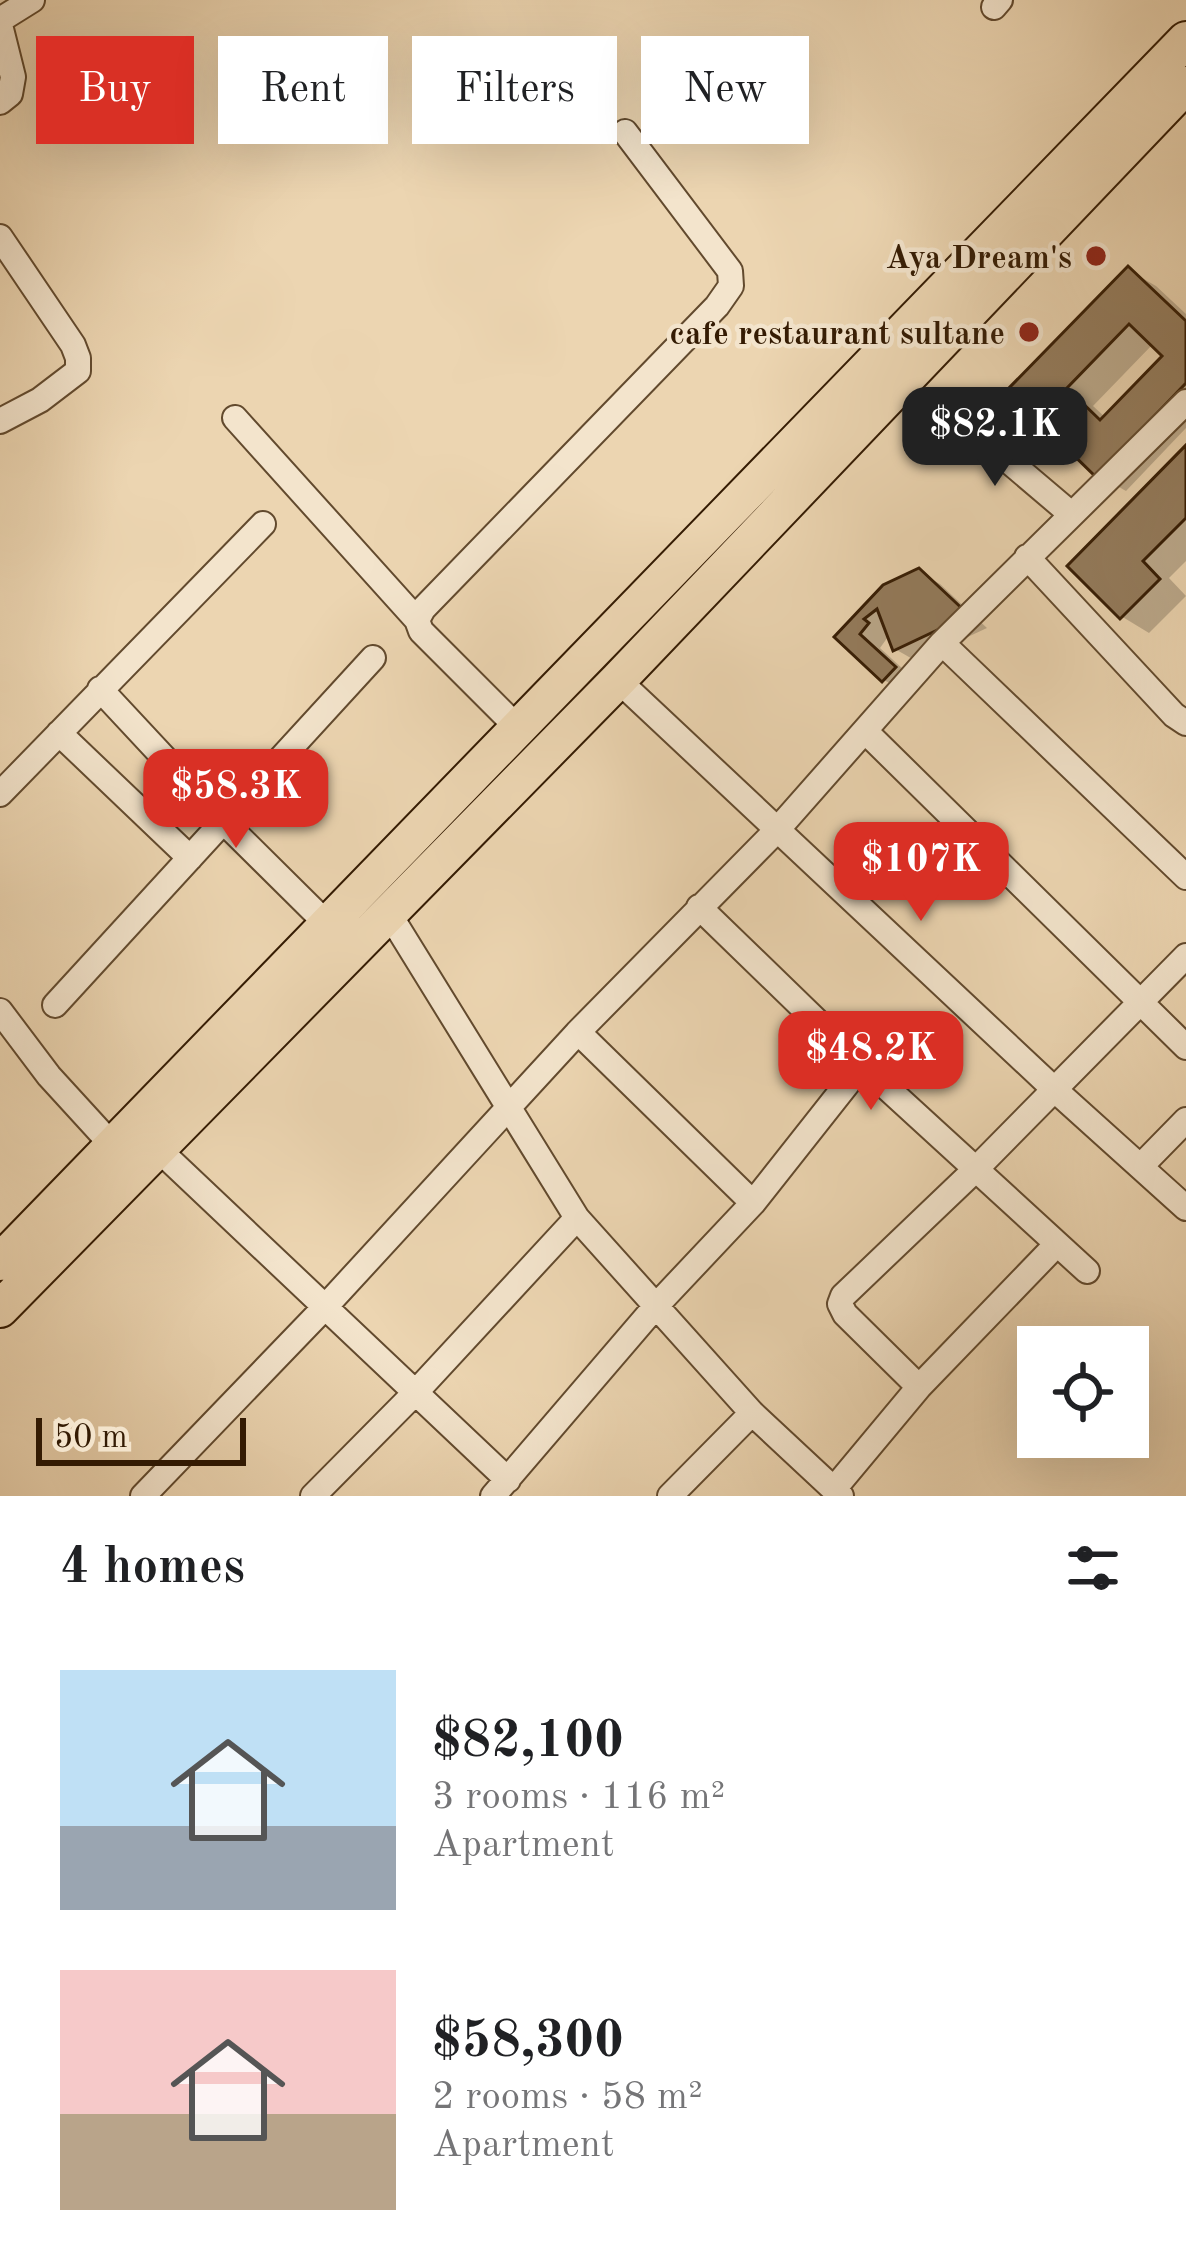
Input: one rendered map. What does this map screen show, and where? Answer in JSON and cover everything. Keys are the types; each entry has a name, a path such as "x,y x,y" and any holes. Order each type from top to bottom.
{"main road":[{"path":"0,1262 1186,40"},
{"path":"0,1309 618,680 1186,85"}],"street":[{"path":"0,102 10,94 14,77 0,22 32,0"},
{"path":"417,620 669,358 730,286 730,271 625,133"},
{"path":"0,237 78,358 77,371 40,400 0,421"},
{"path":"143,1496 578,1032 777,830 942,643 1186,402"},
{"path":"235,418 417,620 421,631 518,728"},
{"path":"958,418 1071,514"},
{"path":"0,794 263,524"},
{"path":"1027,556 1186,723"},
{"path":"942,643 1186,877"},
{"path":"55,1005 373,658"},
{"path":"618,680 1186,1208"},
{"path":"100,689 327,924"},
{"path":"865,731 1186,1047"},
{"path":"59,734 190,858"},
{"path":"699,907 862,1065 1088,1271"},
{"path":"388,912 577,1218 752,1413 838,1492 919,1387 1057,1244"},
{"path":"919,1387 845,1314 840,1304 843,1296 1186,956"},
{"path":"0,1011 49,1076 112,1146"},
{"path":"578,1032 753,1203"},
{"path":"157,1148 415,1393 501,1488 655,1307 753,1203 862,1065"},
{"path":"1142,1166 1186,1120"},
{"path":"313,1496 577,1218"},
{"path":"670,1496 752,1413"}],"building":[{"path":"1128,266 1186,321 1186,383 1096,477 1007,390","holes":["1129,324 1162,356 1100,420 1067,388"]},
{"path":"1186,445 1186,518 1143,561 1160,579 1120,619 1067,566"},
{"path":"919,568 969,615 893,651 877,609 864,619 869,623 860,634 896,667 882,682 834,637 883,585"}],"place":[{"name":"Aya Dream's","path":"1096,256"},
{"name":"cafe restaurant sultane","path":"1029,332"}]}
